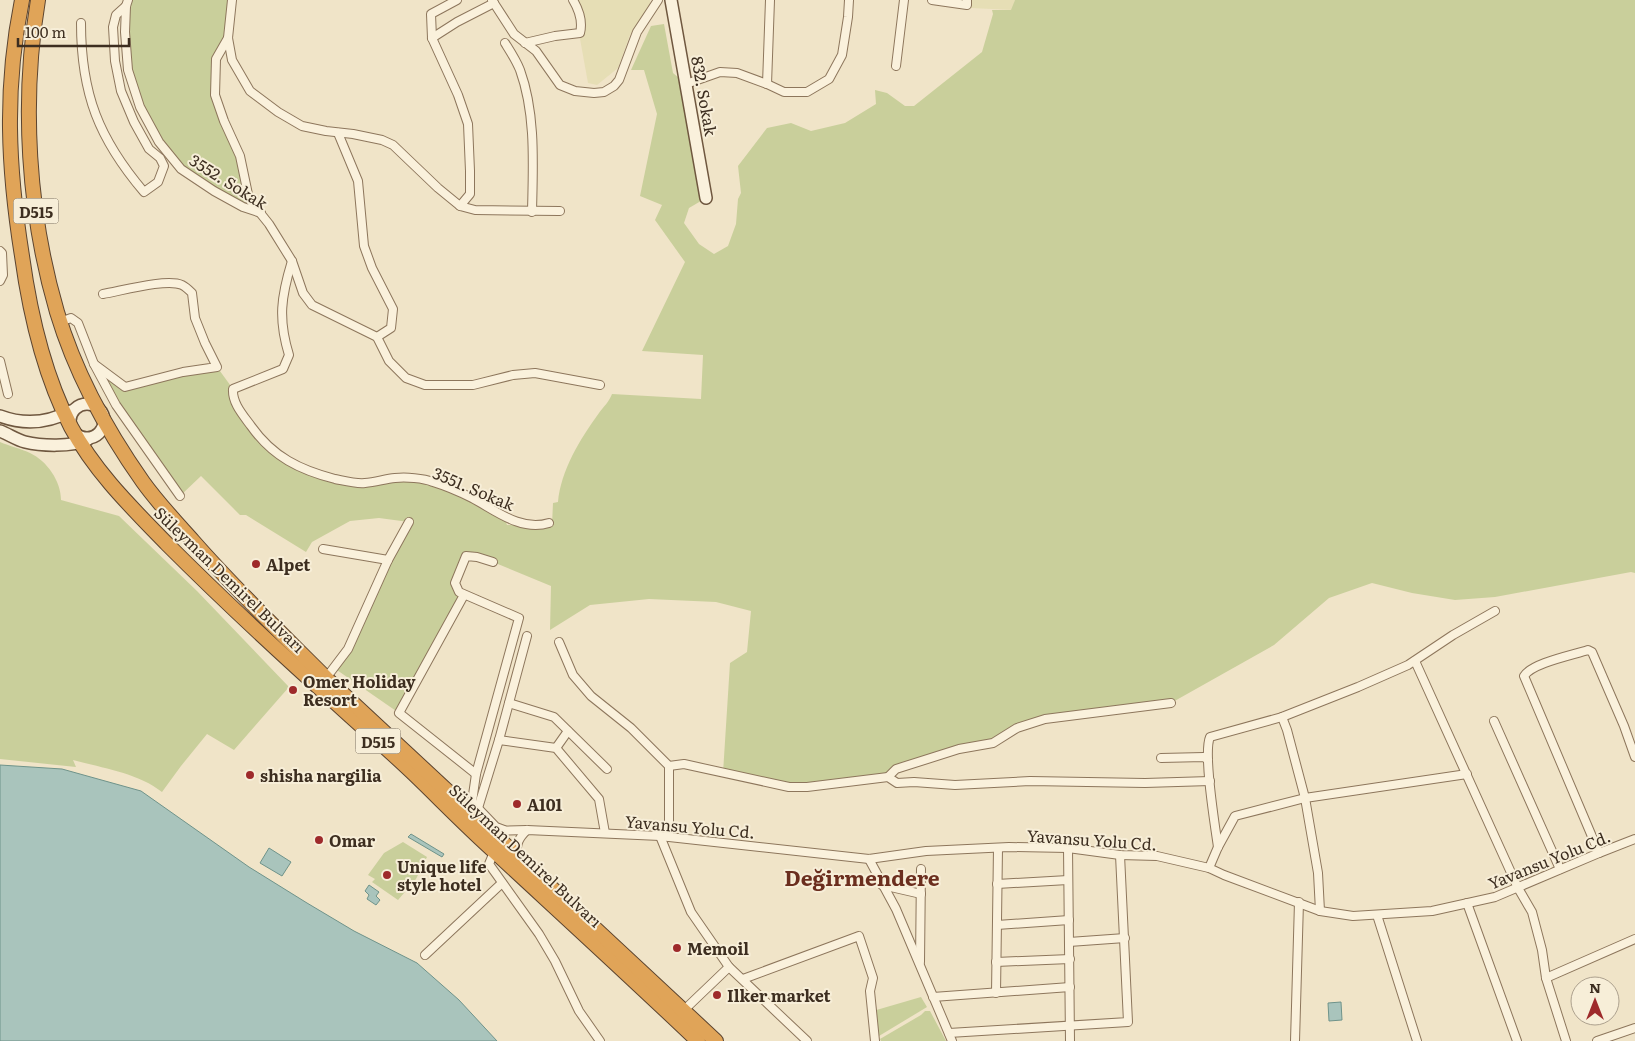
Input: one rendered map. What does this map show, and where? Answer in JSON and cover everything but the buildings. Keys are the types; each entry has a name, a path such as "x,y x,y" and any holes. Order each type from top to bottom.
{"highway":[{"name":"Süleyman Demirel Bulvarı","path":"22,0 11,71 9,114 13,189 24,272 33,318 50,377 71,410 72,428 86,440 104,476 201,578 412,772 494,852 613,960 698,1041"},
{"name":"Süleyman Demirel Bulvarı","path":"38,0 29,71 28,112 30,159 45,262 60,322 80,373 126,456 165,510 213,564 326,678 716,1041"}],"main road":[{"name":"832. Sokak","path":"671,0 706,198"},
{"path":"0,416 12,420 43,422 83,404 89,404 95,406 100,412 103,422 98,434 86,440 68,445 24,442 0,430"}],"street":[{"path":"232,0 228,38 232,60 250,91 278,112 302,126 382,140 393,145 438,188 460,206 475,210 560,211"},
{"path":"525,43 580,32 582,26 579,11 573,0"},
{"path":"432,38 493,1 514,34 536,52 560,85 567,89 585,93 604,92 614,86 619,80 637,32 658,0"},
{"path":"767,84 770,0"},
{"path":"686,84 720,72 737,73 784,92 807,92 829,80 842,56 849,0"},
{"path":"896,66 904,0"},
{"path":"932,0 968,5 967,0"},
{"path":"453,1 431,14 432,38 458,95 468,124 470,194 460,206"},
{"path":"81,23 81,47 87,88 93,108 119,162 144,192 158,182 164,166 160,158 150,149 134,122 121,91 115,61 114,27 116,15 127,3"},
{"name":"3552. Sokak","path":"127,3 125,32 128,70 140,107 159,142 181,169 214,191 243,207 261,214 292,261 303,293 312,305 377,337"},
{"path":"228,38 216,59 215,95 224,121 240,156 250,199 261,214"},
{"path":"505,43 520,69 528,104 533,151 532,212"},
{"path":"220,52 231,53"},
{"path":"338,133 358,181 364,246 372,268 393,309 391,328 377,337 389,361 406,378 424,385 473,385 514,375 535,373 600,385"},
{"path":"0,251 2,253 1,275"},
{"name":"3551. Sokak","path":"292,261 284,286 281,316 289,355 283,369 234,389 233,397 254,431 272,451 298,468 311,473 343,481 364,483 397,478 432,481 472,498 504,516 523,524 541,526 549,523"},
{"path":"94,364 125,386 183,372 217,367 195,318 192,293 183,286 172,282 103,294"},
{"path":"60,322 71,318 78,323 94,364 116,405 180,496"},
{"path":"0,361 8,394"},
{"path":"326,678 348,649 388,560 409,522"},
{"path":"323,549 388,560"},
{"path":"493,562 466,556 455,583 460,592 519,618 476,774 472,802 496,827 504,830"},
{"path":"464,594 399,713 476,774"},
{"path":"1218,847 1208,760 1208,741 1210,737 1282,717 1408,665 1453,635 1495,611"},
{"path":"478,808 528,636"},
{"path":"559,642 573,675 591,696 631,728 670,766 669,837"},
{"path":"1599,852 1524,676 1527,672 1554,660 1588,650 1592,652 1624,726 1635,757"},
{"path":"1415,661 1518,888 1532,912 1542,950 1546,978 1566,1041"},
{"path":"509,703 554,717 607,769"},
{"path":"670,766 684,764 789,787 807,787 888,777 896,770 959,749 993,743 1017,728 1045,719 1171,703"},
{"path":"1282,717 1305,798 1318,873 1320,910"},
{"path":"1494,721 1560,870"},
{"path":"556,748 568,731"},
{"path":"499,740 556,748 599,799 605,833"},
{"path":"1161,758 1204,757 1208,760"},
{"path":"1209,868 1235,816 1305,798 1467,774"},
{"path":"888,777 897,783 914,782 955,785 1030,781 1145,783 1210,781"},
{"path":"518,857 516,846 527,830"},
{"name":"Yavansu Yolu Cd.","path":"490,831 527,830 660,836 869,859 926,851 998,848 1068,848 1120,855 1157,856 1209,868 1320,910 1353,916 1432,911 1495,897 1599,852 1635,839"},
{"path":"660,836 691,912 729,967 806,1041"},
{"path":"996,993 998,848"},
{"path":"1068,848 1070,1041"},
{"path":"494,852 489,864 556,961 579,1011 600,1041"},
{"path":"949,1032 1128,1022 1120,855"},
{"path":"869,859 896,909 952,1041"},
{"path":"920,966 921,869"},
{"path":"997,884 1068,880"},
{"path":"425,955 502,883"},
{"path":"882,885 921,894"},
{"path":"1295,1041 1299,902"},
{"path":"1467,904 1517,1041"},
{"path":"1378,915 1417,1041"},
{"path":"997,924 1069,920"},
{"path":"743,980 859,936 873,978 870,991 875,1041"},
{"path":"1069,942 1125,938"},
{"path":"1546,978 1635,939"},
{"path":"996,962 1070,959"},
{"path":"683,1010 729,967"},
{"path":"933,997 1070,987"},
{"path":"1597,1041 1635,1028"}],"shaded area":[{"path":"573,0 650,0 650,4 630,35 618,68 597,85 588,83"},
{"path":"967,0 1015,0 1012,10 971,8 967,5"}],"green space":[{"path":"128,0 232,0 228,38 216,59 215,95 240,156 249,199 261,214 181,169 140,107 128,70"},
{"path":"1015,0 1635,0 1635,573 1631,572 1495,597 1455,600 1412,593 1372,583 1329,598 1274,645 1171,703 1045,719 993,743 896,769 888,777 807,787 723,773 730,663 747,652 751,611 716,602 649,599 590,605 550,630 551,586 493,562 466,556 455,583 464,595 399,713 334,668 348,649 409,522 379,518 350,521 312,542 306,552 246,515 240,515 201,476 180,496 116,405 94,364 125,387 217,367 233,389 233,397 254,431 298,467 343,481 397,477 432,481 504,516 507,525 549,523 552,525 553,503 558,502 563,478 572,455 612,394 701,399 703,355 642,351 685,262 655,220 662,205 640,196 657,114 644,70 631,70 651,26 664,24 673,73 686,84 706,198 689,208 684,223 699,244 714,254 728,246 736,224 738,199 741,193 738,166 767,128 791,123 811,131 845,123 876,104 875,90 887,93 905,106 914,106 982,52 993,14 992,10 1011,10"},
{"path":"0,442 30,453 42,461 56,479 61,500 119,516 197,591 289,687 234,750 207,734 162,792 152,785 131,776 73,760 76,767 0,759"},
{"path":"403,842 427,857 416,879 398,900 372,882 375,879 368,875 384,853"},
{"path":"921,997 927,1007 879,1036 873,1011"},
{"path":"925,1011 930,1011 946,1041 881,1041 880,1039"}],"water":[{"path":"0,765 62,769 141,791 249,867 354,931 417,963 459,1000 497,1041 0,1041"},
{"path":"411,834 444,854 442,857 408,837"},
{"path":"269,848 291,862 282,876 260,863"},
{"path":"369,885 379,892 376,896 380,900 376,905 367,899 369,895 365,891"},
{"path":"1341,1002 1342,1020 1329,1021 1328,1003"}],"place":[{"name":"Alpet","path":"256,564"},
{"name":"Omer Holiday Resort","path":"293,690"},
{"name":"shisha nargilia","path":"250,775"},
{"name":"A101","path":"517,804"},
{"name":"Omar","path":"319,840"},
{"name":"Unique life style hotel","path":"387,875"},
{"name":"Memoil","path":"677,948"},
{"name":"Ilker market","path":"717,995"}],"district":[{"name":"Değirmendere","path":"862,876"}]}
